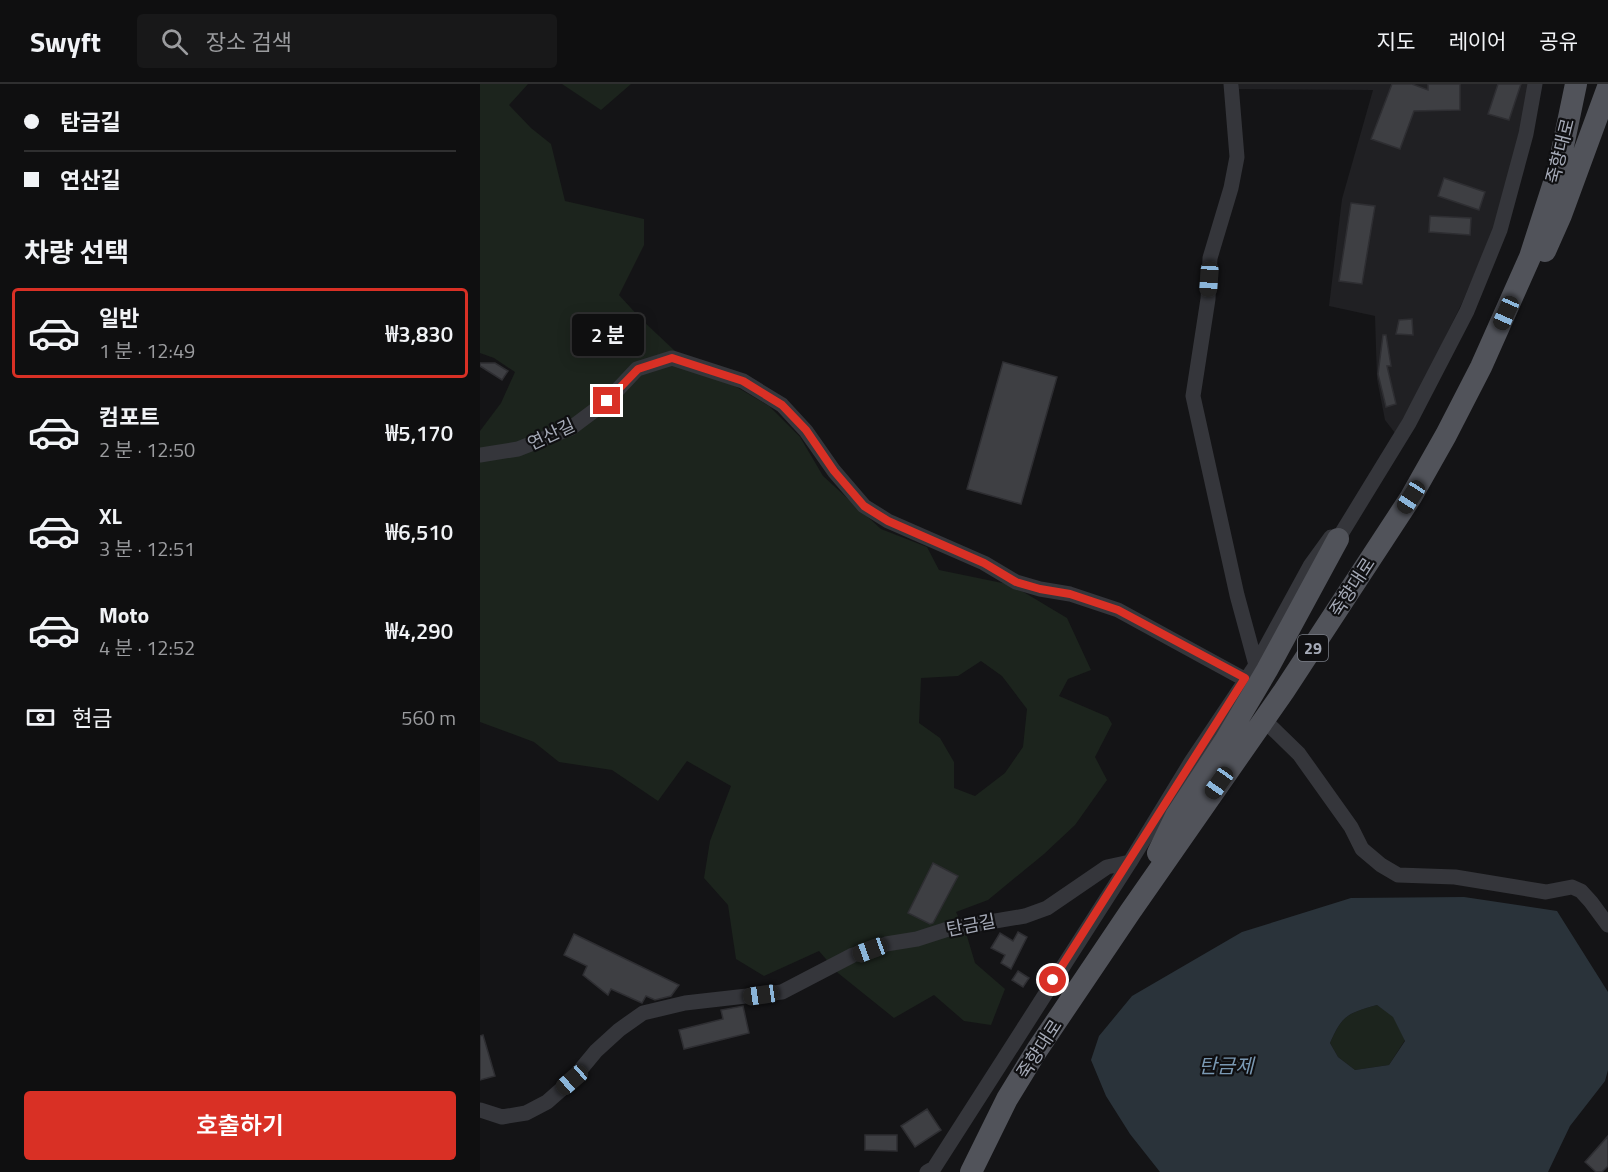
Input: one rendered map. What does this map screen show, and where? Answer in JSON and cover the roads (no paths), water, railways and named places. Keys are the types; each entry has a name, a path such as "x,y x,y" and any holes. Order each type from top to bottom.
{"main road":[{"name":"죽향대로","path":"971,1172 1007,1099 1037,1050 1264,720 1411,497 1481,367 1530,257 1555,180 1576,84"},
{"path":"1506,313 1543,257 1561,215 1608,87"},
{"path":"1130,912 1176,816 1226,741 1253,676 1309,595 1338,539"}],"street":[{"path":"927,1172 934,1168 1130,862 1253,676 1193,396 1208,299 1210,258 1231,188 1237,157 1231,84"},
{"path":"1338,539 1409,423 1467,310 1500,230 1526,134 1535,84"},
{"name":"연산길","path":"480,455 519,449 571,428 607,401 638,369 672,358 743,381 782,405 806,430 834,471 864,506 888,521 984,563 1016,582 1070,594 1118,610 1253,676"},
{"path":"1264,720 1299,754 1351,826 1362,849 1381,865 1398,875 1455,877 1546,892 1572,887 1581,891 1608,926"},
{"name":"탄금길","path":"480,1110 502,1117 526,1113 547,1102 572,1080 596,1051 619,1029 643,1013 685,1003 782,992 853,956 886,944 917,939 957,927 1025,916 1047,908 1107,867 1130,862"}],"water":[{"name":"탄금제","path":"1464,897 1557,911 1608,992 1608,1070 1605,1081 1570,1126 1548,1172 1160,1172 1130,1134 1106,1096 1091,1060 1099,1036 1132,996 1242,932 1351,898","holes":["1377,1005 1393,1017 1405,1041 1389,1065 1355,1070 1338,1057 1330,1043 1342,1021 1359,1010"]}]}
